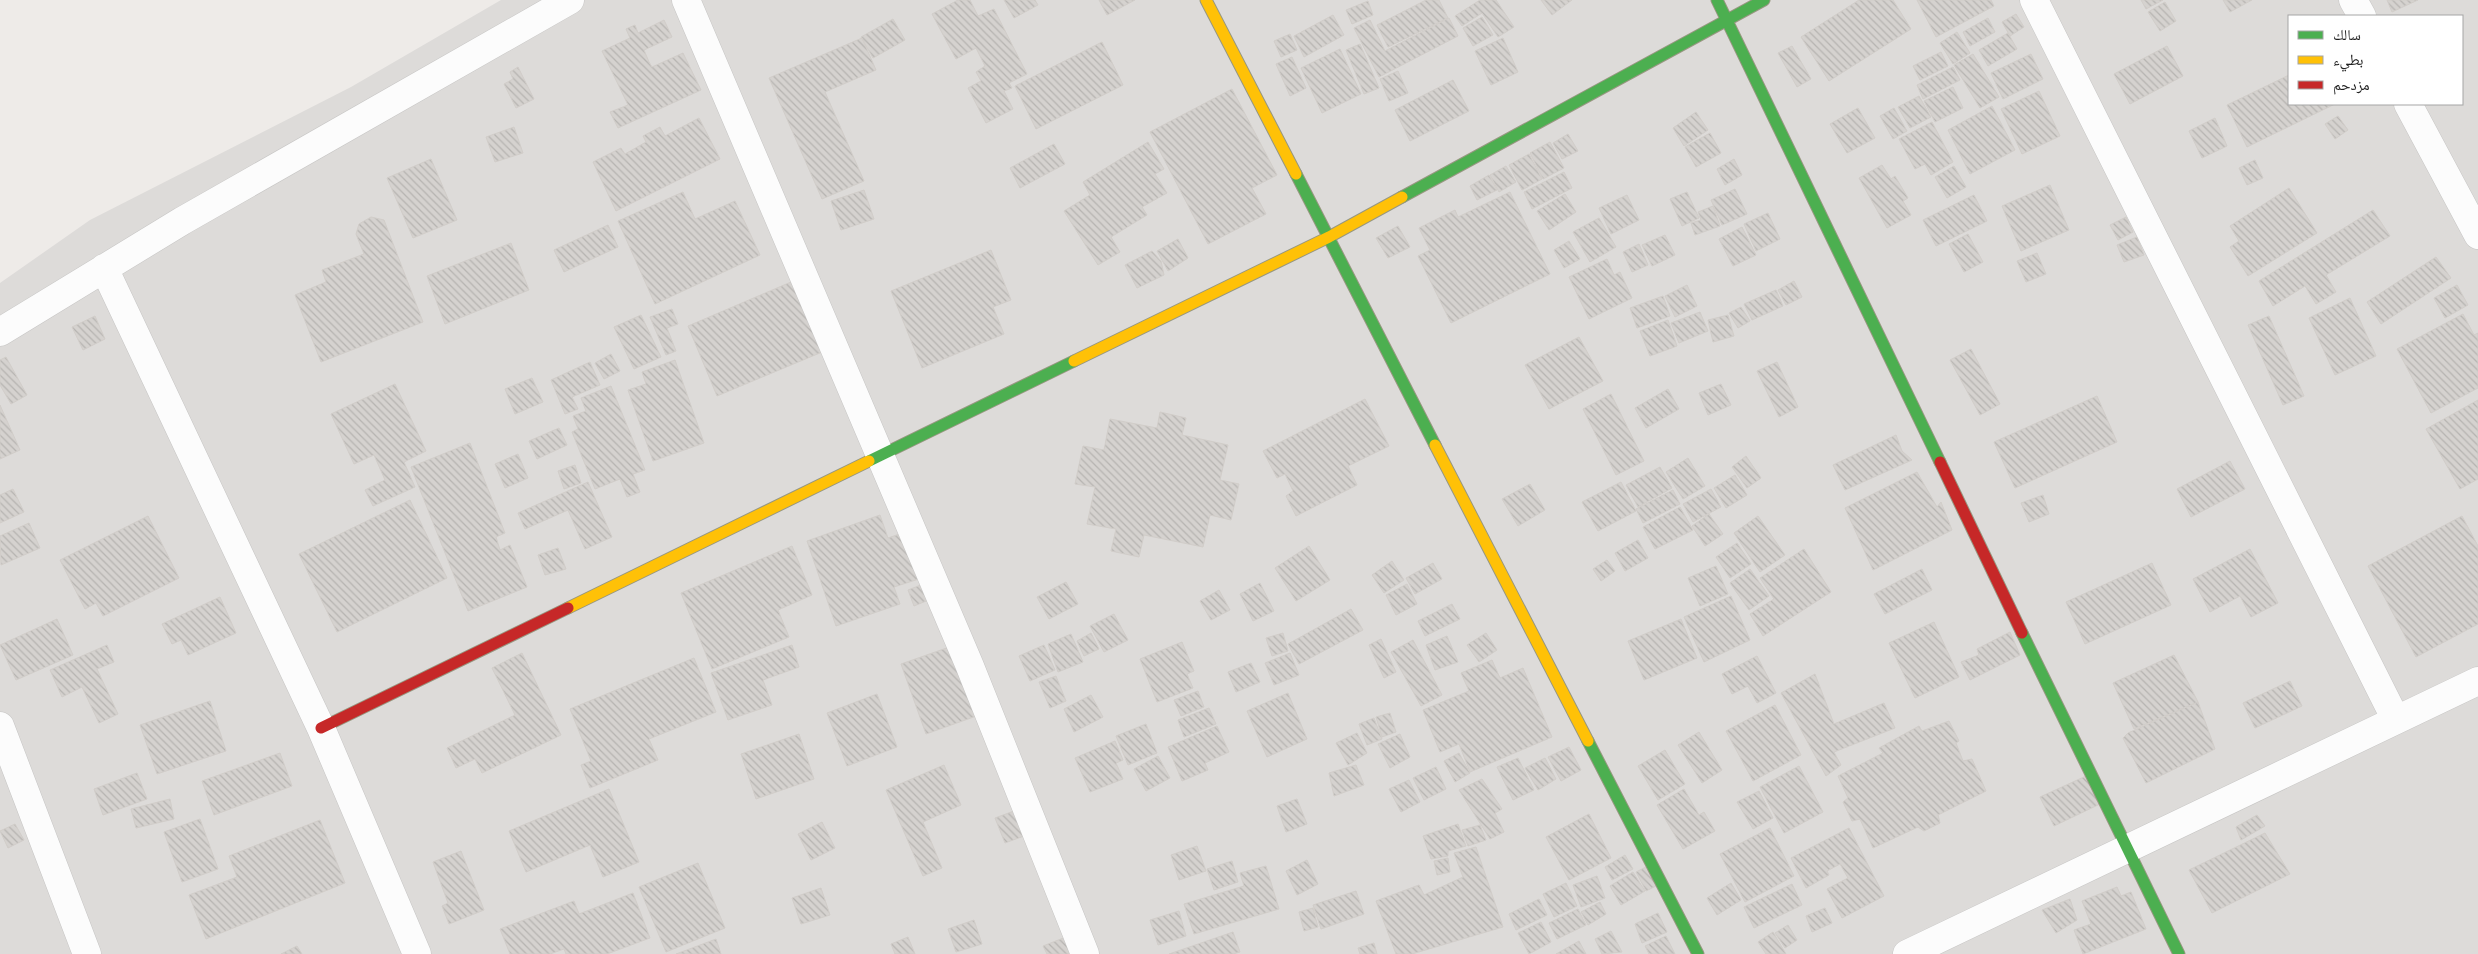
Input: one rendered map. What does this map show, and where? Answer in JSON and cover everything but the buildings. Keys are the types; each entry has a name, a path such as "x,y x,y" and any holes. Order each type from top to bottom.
{"street":[{"path":"686,0 969,664 1085,954"},
{"path":"1206,0 1698,954"},
{"path":"1717,0 2126,848 2180,954"},
{"path":"321,728 1329,237 1764,0"},
{"path":"2034,0 2396,720"},
{"path":"2353,0 2361,15"},
{"path":"0,332 182,221 561,2"},
{"path":"2409,105 2478,234"},
{"path":"104,268 321,728 417,954"},
{"path":"1907,954 2478,681"},
{"path":"0,726 87,954"}],"shaded area":[{"path":"501,0 2478,0 2478,954 0,954 0,283 90,220 351,87"}],"traffic: fast":[{"path":"1717,0 1940,462"},
{"path":"1402,197 1764,0"},
{"path":"1296,174 1435,445"},
{"path":"869,461 1074,361"},
{"path":"2022,633 2179,954"},
{"path":"1588,741 1698,954"}],"traffic: slow":[{"path":"1206,0 1296,174"},
{"path":"1074,361 1329,237 1402,197"},
{"path":"1435,445 1588,741"},
{"path":"568,608 869,461"}],"traffic: jam":[{"path":"1940,462 2022,633"},
{"path":"321,728 568,608"}]}
